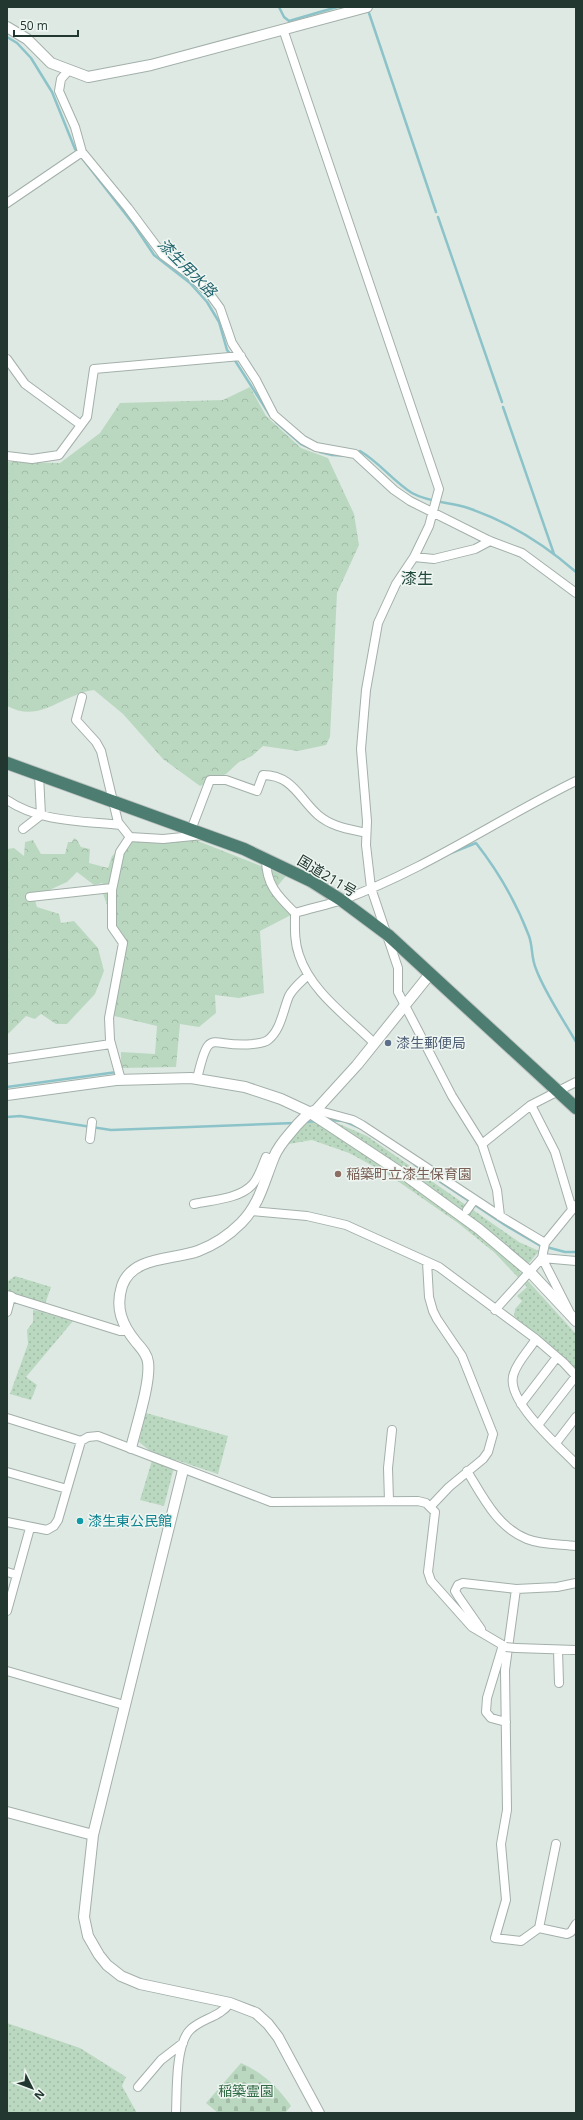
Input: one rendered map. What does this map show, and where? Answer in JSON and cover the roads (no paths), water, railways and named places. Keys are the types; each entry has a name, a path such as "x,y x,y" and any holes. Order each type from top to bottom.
{"highway":[{"name":"国道211号","path":"7,763 244,849 311,881 341,900 388,935 576,1108"}],"street":[{"path":"7,27 27,39 51,63 88,78 151,65 366,7"},
{"path":"283,29 439,489 429,526 414,557 396,584 378,623 366,690 361,749 366,833 371,888 398,968 398,992 452,1096 482,1144 497,1190 500,1216"},
{"path":"68,71 61,80 59,91 75,127 82,152 128,208 163,255 190,275 209,293 220,308 232,343 241,356 274,415 303,440 316,447 355,454 394,490 410,501 490,541 522,553 576,593"},
{"path":"7,203 82,152"},
{"path":"7,456 32,458 59,455 87,417 94,369 201,361 241,356"},
{"path":"7,359 25,384 81,425"},
{"path":"414,557 434,559 475,549 490,541"},
{"path":"82,697 76,720 96,742 101,751 112,802 120,825 130,837 163,839 206,835"},
{"path":"39,775 40,815"},
{"path":"191,830 210,780 226,780 257,791 263,775 272,775 287,781 319,815 335,826 366,833"},
{"path":"295,912 341,900 371,888 434,857 543,797 576,782"},
{"path":"7,800 15,806 40,815 120,825"},
{"path":"23,829 40,815"},
{"path":"121,1080 111,1044 109,1018 123,943 112,927 112,888 120,852 130,837"},
{"path":"266,859 266,873 271,885 279,897 295,912 295,937 299,955 308,975 317,988 374,1043"},
{"path":"30,897 112,888"},
{"path":"130,1448 148,1374 148,1361 143,1350 128,1331 122,1320 118,1299 123,1284 134,1270 155,1260 196,1252 210,1246 240,1224 252,1211 261,1196 273,1160 285,1139 374,1043 430,974"},
{"path":"197,1079 204,1050 208,1044 214,1041 242,1045 260,1043 272,1037 290,995 308,975"},
{"path":"7,1059 111,1044"},
{"path":"7,1095 121,1080 197,1079 262,1092 312,1111 353,1120 500,1216 545,1243"},
{"path":"482,1144 531,1105 576,1082"},
{"path":"496,1310 542,1258 545,1243 574,1207 555,1152 531,1105"},
{"path":"312,1111 473,1224 530,1272 574,1318"},
{"path":"90,1139 92,1122"},
{"path":"194,1204 237,1194 246,1190 256,1180 266,1157 273,1160"},
{"path":"252,1211 307,1216 346,1225 439,1267 536,1339 576,1376 538,1425"},
{"path":"542,1258 576,1261"},
{"path":"542,1258 574,1318"},
{"path":"427,1262 429,1297 433,1310 437,1319 462,1356 493,1434 488,1452 483,1460 467,1471 431,1506"},
{"path":"7,1312 9,1296 120,1330 128,1331"},
{"path":"536,1339 514,1372 513,1384 521,1404 538,1425 575,1461"},
{"path":"521,1404 557,1357"},
{"path":"556,1443 576,1417"},
{"path":"7,1418 81,1441"},
{"path":"389,1501 388,1468 392,1430"},
{"path":"7,1522 30,1528 46,1530 54,1526 81,1441 88,1437 98,1436 183,1470 271,1502 418,1501 431,1506 434,1512 435,1521 428,1572 431,1581 472,1626 486,1636 505,1646 516,1648 576,1650"},
{"path":"183,1470 93,1835 84,1917 88,1936 99,1955 107,1965 121,1976 140,1984 230,2003 256,2013 268,2024 278,2037 319,2113"},
{"path":"467,1471 492,1512 514,1532 528,1539 541,1543 576,1546"},
{"path":"7,1472 67,1489"},
{"path":"7,1611 30,1528"},
{"path":"7,1572 17,1575"},
{"path":"486,1636 458,1596 456,1588 463,1583 516,1590 576,1584"},
{"path":"516,1590 505,1670 507,1810 500,1844 506,1900 495,1938 521,1941 539,1928 556,1844"},
{"path":"505,1646 487,1698 486,1712 491,1718 506,1722"},
{"path":"558,1650 559,1683"},
{"path":"7,1671 124,1706"},
{"path":"7,1812 93,1835"},
{"path":"539,1928 567,1934 571,1932 576,1924"},
{"path":"138,2087 161,2060 183,2043 191,2029 216,2016 230,2003"},
{"path":"176,2113 183,2043"}],"waterway":[{"path":"279,7 284,17 289,21 337,7"},
{"path":"369,13 436,212"},
{"name":"漆生用水路","path":"7,37 17,43 31,58 52,92 75,149 134,225 154,255 190,283 207,302 219,322 227,350 231,355"},
{"path":"438,217 502,402"},
{"name":"漆生用水路","path":"234,359 271,417"},
{"path":"503,407 554,554"},
{"name":"漆生用水路","path":"276,422 301,444 310,448"},
{"path":"356,453 360,451 367,455 412,493 433,501 468,508 512,527 539,543 576,572"},
{"name":"漆生用水路","path":"320,452 332,455 350,456"},
{"path":"451,853 476,843 492,865 506,887 524,923 530,940 534,965 549,997 576,1042"},
{"path":"7,1087 117,1072"},
{"path":"7,1117 20,1116 111,1130 295,1123"},
{"path":"328,1120 344,1121 360,1128"},
{"path":"304,1122 317,1121"},
{"path":"415,1165 505,1225 539,1245 565,1252 576,1252"}],"place":[{"name":"漆生郵便局","path":"388,1043"},
{"name":"稲築町立漆生保育園","path":"338,1174"},
{"name":"漆生東公民館","path":"80,1521"}],"district":[{"name":"漆生","path":"417,578"}],"park label":[{"name":"稲築霊園","path":"246,2091"}]}
